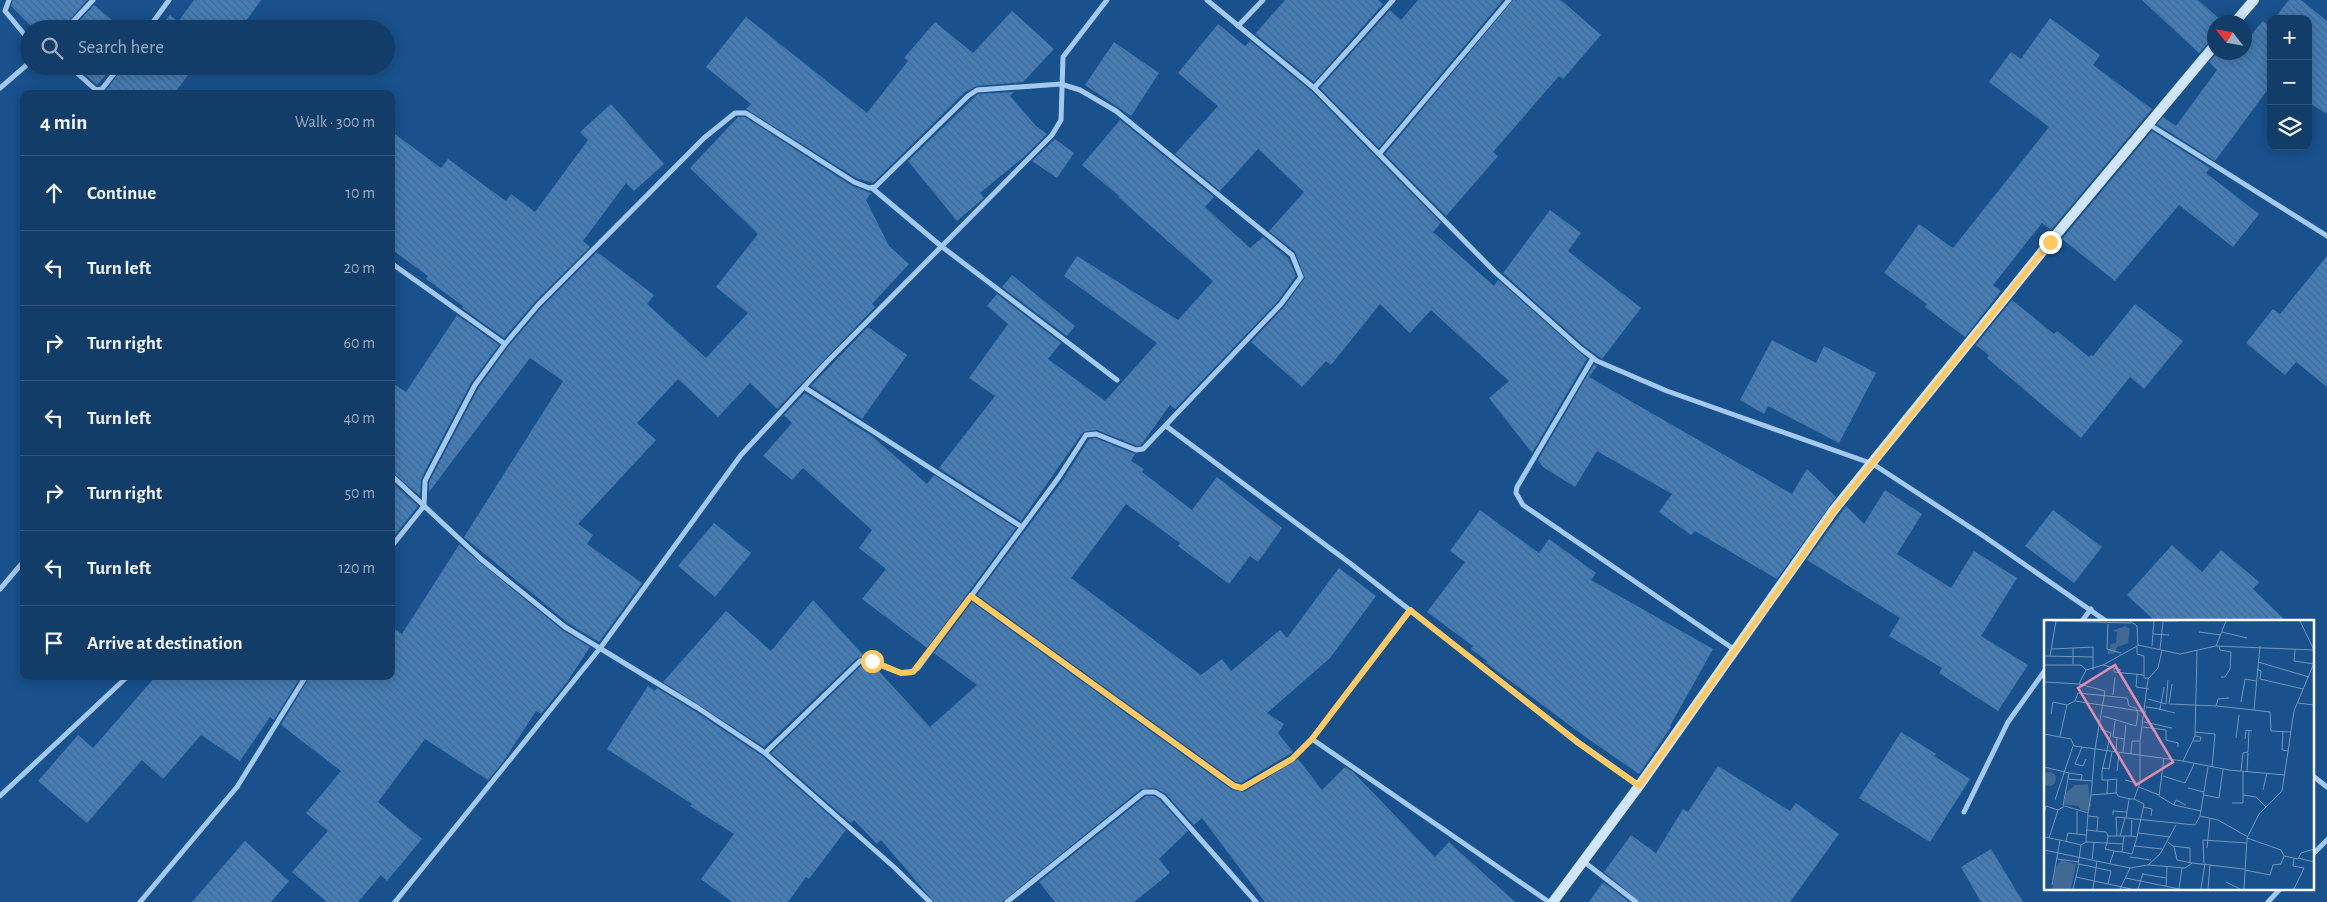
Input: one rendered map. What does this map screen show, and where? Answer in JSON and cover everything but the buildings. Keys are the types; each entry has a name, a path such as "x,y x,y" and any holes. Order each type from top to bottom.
{"street":[{"path":"9,0 6,12 20,29"},
{"path":"75,20 94,0"},
{"path":"155,20 169,0"},
{"path":"395,902 601,647 741,455 941,246 1052,135 1060,120 1063,57 1107,0"},
{"path":"1206,0 1314,88 1495,272 1593,358 1618,371 1667,391 1873,464 2105,620"},
{"path":"1238,26 1263,0"},
{"path":"1314,88 1393,0"},
{"path":"1380,153 1509,0"},
{"path":"2241,15 2254,0"},
{"path":"1553,902 1639,786 1834,511 2147,123 2207,54"},
{"path":"0,88 20,71"},
{"path":"79,75 96,90 102,89 113,75"},
{"path":"765,753 860,660 872,661 901,673 913,672 1089,434 1096,434 1140,450 1166,426 1296,286 1301,277 1292,255 1116,111 1080,90 1061,84 986,88 972,92 872,188"},
{"path":"395,542 424,506 425,481 428,475 475,384 505,344 538,305 572,270 704,138 735,113 746,114 854,182 872,188 941,246 1117,380"},
{"path":"2147,123 2327,236"},
{"path":"395,266 505,344"},
{"path":"1593,358 1517,487 1516,493 1523,505 1735,650"},
{"path":"804,387 1022,527"},
{"path":"1166,426 1410,610 1577,742 1639,786"},
{"path":"395,479 481,559 565,627 601,647 765,753 895,868 930,902"},
{"path":"0,589 20,566"},
{"path":"971,596 1239,788 1245,788 1292,759 1312,739 1410,610"},
{"path":"2083,620 2091,609"},
{"path":"1964,812 2008,722 2044,672"},
{"path":"0,796 124,680"},
{"path":"140,902 237,787 304,680"},
{"path":"1312,739 1549,902"},
{"path":"2314,777 2327,787"},
{"path":"1007,902 1144,792 1151,791 1163,797 1256,902"},
{"path":"2314,853 2327,840"},
{"path":"1583,860 1636,902"},
{"path":"2268,902 2279,890"}],"route":[{"path":"872,661 901,673 913,672 918,668 971,596 1234,786 1245,788 1292,759 1312,739 1410,610 1577,742 1639,786 1834,511 2050,242"}]}
